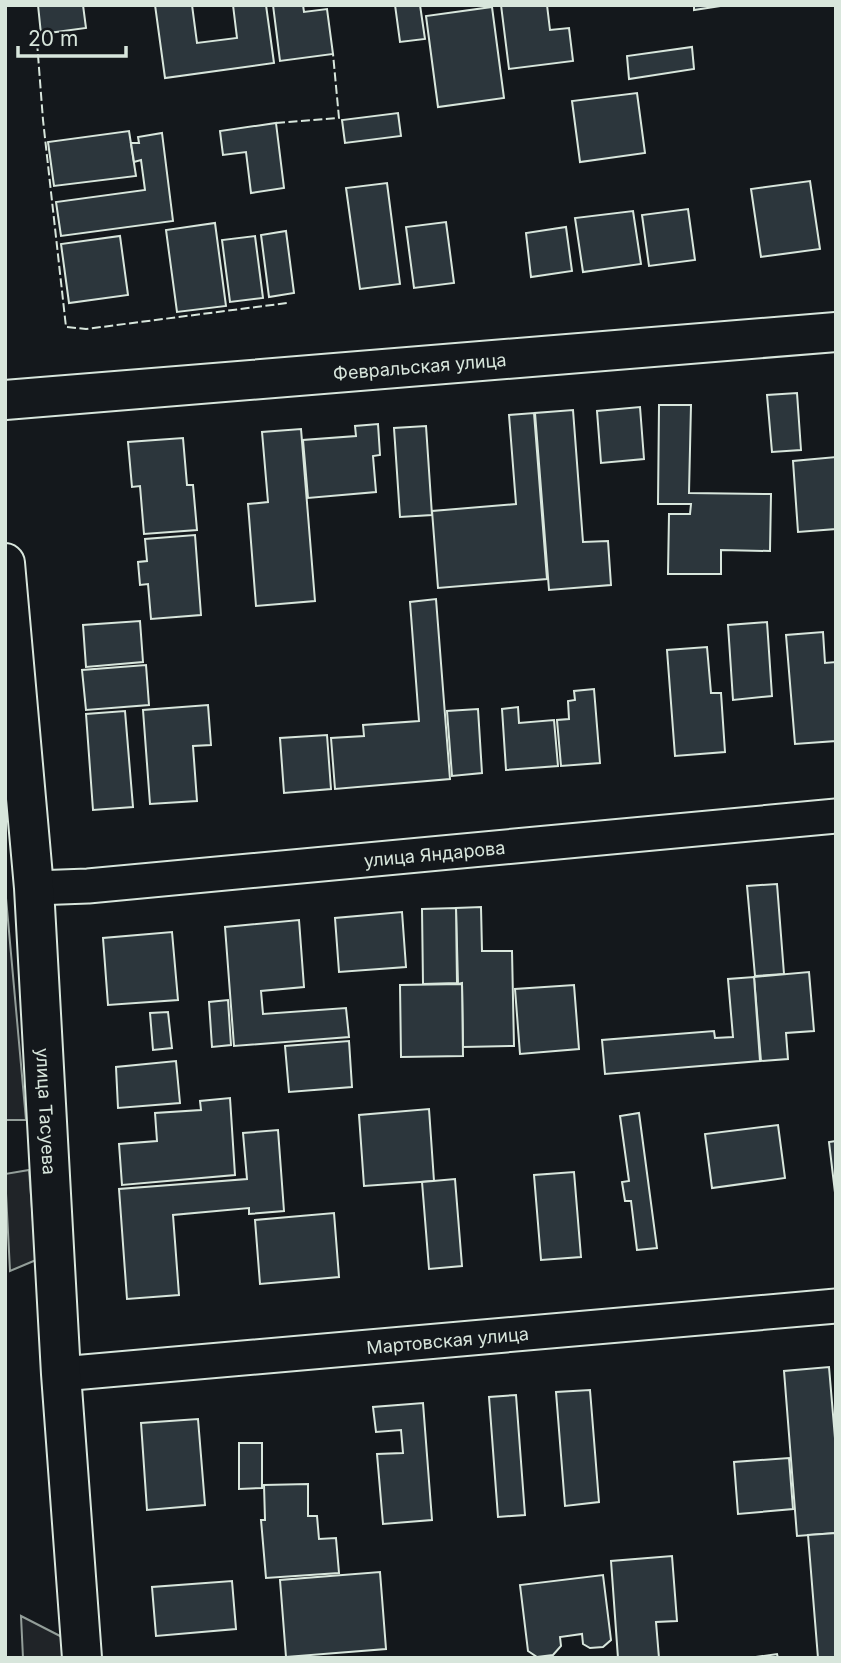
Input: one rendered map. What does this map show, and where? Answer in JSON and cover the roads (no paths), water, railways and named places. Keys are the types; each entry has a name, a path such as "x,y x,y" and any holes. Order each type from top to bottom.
{"street":[{"name":"Февральская улица","path":"5,400 836,332"},
{"name":"улица Тасуева","path":"5,564 34,888 61,1374 82,1658"},
{"name":"улица Яндарова","path":"34,888 116,884 836,816"},
{"name":"Мартовская улица","path":"61,1374 836,1306"}]}
